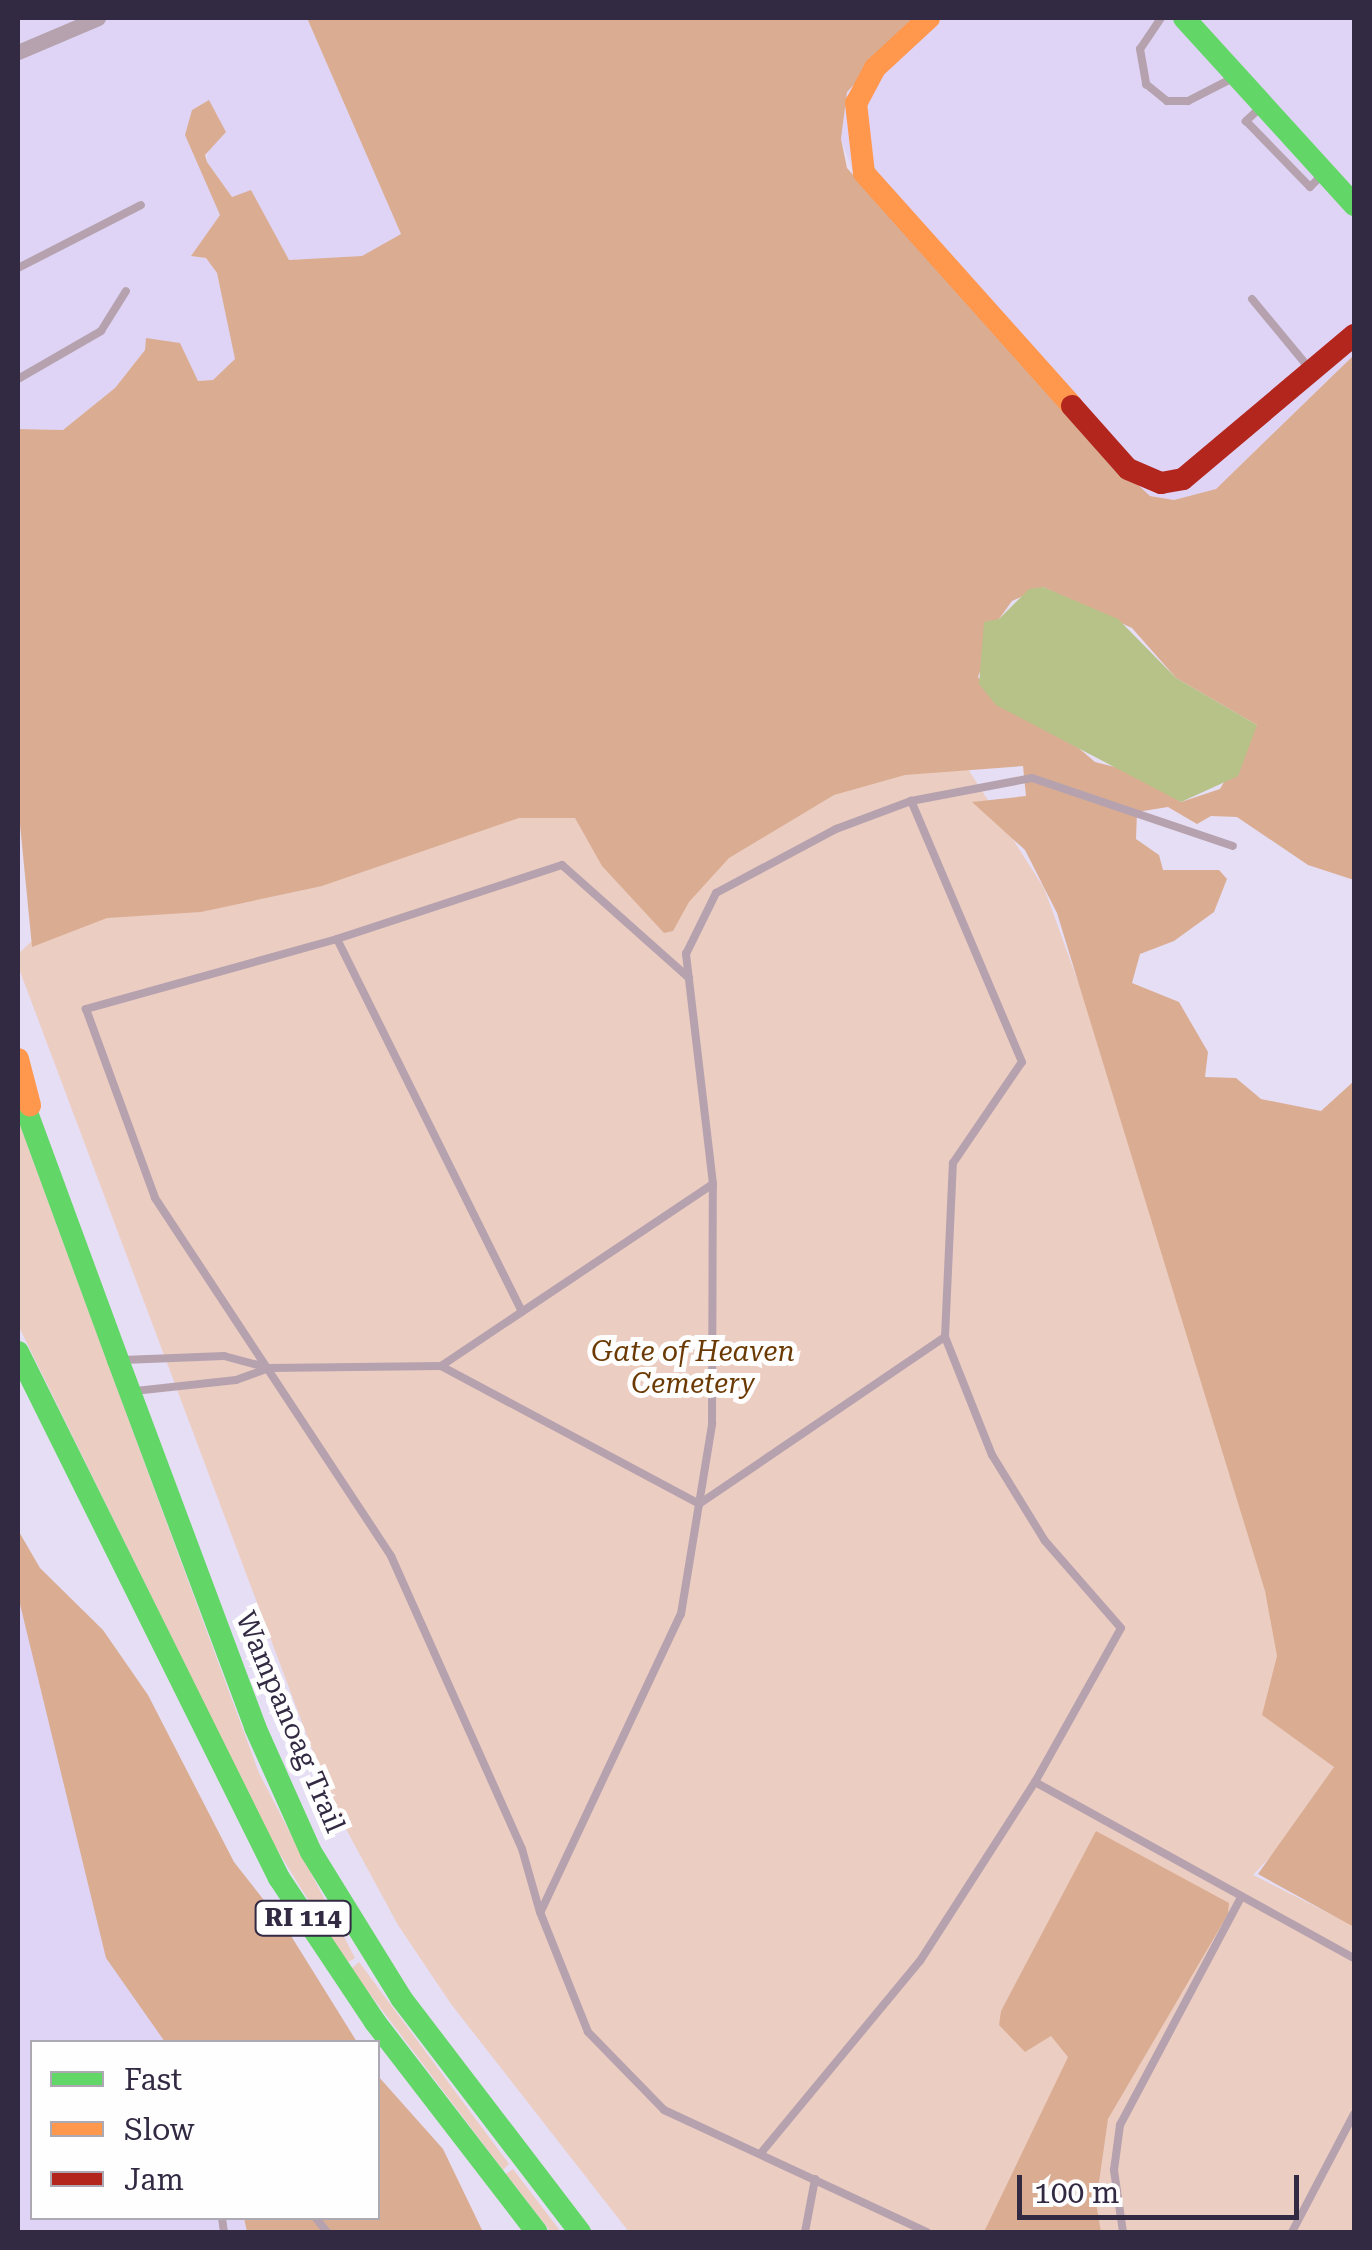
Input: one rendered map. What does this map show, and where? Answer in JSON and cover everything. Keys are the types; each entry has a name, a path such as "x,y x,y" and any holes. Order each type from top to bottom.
{"main road":[{"path":"929,18 876,68 856,103 856,150 864,173 1128,470 1162,484 1183,480 1354,335"},
{"path":"1184,18 1354,205"},
{"name":"RI 114","path":"18,1059 52,1178"},
{"path":"18,1088 52,1178"},
{"name":"Wampanoag Trail","path":"52,1178 262,1742 319,1867 401,1998 580,2232"},
{"name":"RI 114","path":"18,1352 270,1863 365,2008 536,2232"}],"street":[{"path":"18,52 98,18"}],"lane":[{"path":"1161,18 1140,48 1141,66 1146,84 1168,101 1202,96 1237,75"},
{"path":"18,268 142,205"},
{"path":"18,379 101,331 126,292"},
{"path":"1252,300 1312,372"},
{"path":"540,1912 681,1614 712,1424 712,1184 686,954 716,893 836,828 911,802 1032,778 1233,846"},
{"path":"762,2153 920,1960 1035,1782 1121,1628 1045,1541 992,1455 945,1336 953,1163 1022,1062 911,802"},
{"path":"689,978 562,865 337,939 86,1009 140,1169 198,1270 269,1368 391,1556 522,1848 540,1912 588,2032 664,2110 926,2232"},
{"path":"337,939 522,1312"},
{"path":"441,1366 712,1184"},
{"path":"699,1504 945,1336"},
{"path":"118,1360 224,1356 269,1368 441,1366 699,1504"},
{"path":"130,1392 236,1380 269,1368"},
{"path":"1035,1782 1240,1899 1354,1958"},
{"path":"1123,2232 1114,2170 1120,2125 1240,1899"},
{"path":"1292,2232 1354,2114"},
{"path":"804,2232 815,2179"}],"shaded area":[{"path":"18,18 307,18 401,234 362,256 289,260 251,191 232,197 207,162 209,100 192,110 220,215 192,256 206,258 217,273 236,359 213,380 198,381 175,341 145,350 115,388 63,430 18,429"},
{"path":"307,18 917,18 847,92 841,139 847,168 1087,437 1150,496 1174,500 1216,489 1354,355 1354,880 1308,865 1237,817 1211,816 1197,824 1168,807 1137,812 1136,839 1159,855 1163,870 1219,870 1227,879 1214,912 1174,941 1140,954 1132,983 1179,1002 1208,1052 1205,1077 1236,1078 1261,1099 1321,1111 1354,1081 1354,1927 1258,1874 1334,1767 1262,1715 1277,1656 1265,1591 1057,913 1025,850 972,802 1026,796 1023,766 905,775 834,795 729,858 689,902 673,931 664,933 602,866 575,818 519,818 322,886 201,912 107,918 32,947 18,804 18,429 63,430 115,388 145,350 146,338 180,343 198,381 213,380 235,359 217,273 206,258 191,256 220,215 185,135 192,110 209,100 226,132 205,155 207,162 232,197 251,190 289,260 362,256 401,234","holes":["1043,587 1132,628 1176,678 1257,725 1220,789 1181,802 1127,770 1095,762 1074,744 997,705 978,677 999,619 1012,601"]},
{"path":"917,18 1354,18 1354,355 1216,489 1174,500 1150,496 1087,437 858,186 841,139 847,92"},
{"path":"1043,587 1118,619 1176,678 1257,725 1238,776 1181,802 996,705 979,684 984,622 999,619 1029,589"},
{"path":"18,1530 40,1568 103,1630 148,1695 234,1862 288,1931 356,2040 164,2040 106,1958 18,1596"},
{"path":"18,1564 174,2040 30,2040 30,2220 272,2220 281,2232 18,2232"},
{"path":"1096,1831 1229,1903 1228,1914 1108,2119 1096,2203 1101,2232 984,2232 1068,2057 1051,2036 1025,2052 999,2025 1001,2011"},
{"path":"380,2078 443,2149 483,2232 247,2232 244,2220 380,2220"}],"green space":[{"name":"Gate of Heaven Cemetery","path":"959,755 1044,888 1212,1350 1264,1550 1335,1773 1325,1799 1253,1875 1354,1926 1354,2232 629,2232 451,2004 398,1925 333,1805 18,966 18,954 46,928 562,804"},
{"path":"18,1120 259,1773 355,1958 347,1963 270,1838 18,1325"},
{"path":"359,1962 509,2164 503,2170 351,1969"},
{"path":"513,2169 561,2232 551,2232 506,2174"}],"traffic: fast":[{"path":"1184,18 1354,205"},
{"path":"18,1088 118,1360"},
{"path":"18,1352 279,1878 375,2022 537,2232"},
{"path":"118,1360 255,1727 311,1852 401,1998 580,2232"}],"traffic: slow":[{"path":"929,18 875,68 856,103 864,173 1072,406"},
{"path":"18,1059 30,1105"}],"traffic: jam":[{"path":"1072,406 1128,469 1161,483 1183,479 1354,335"}]}
